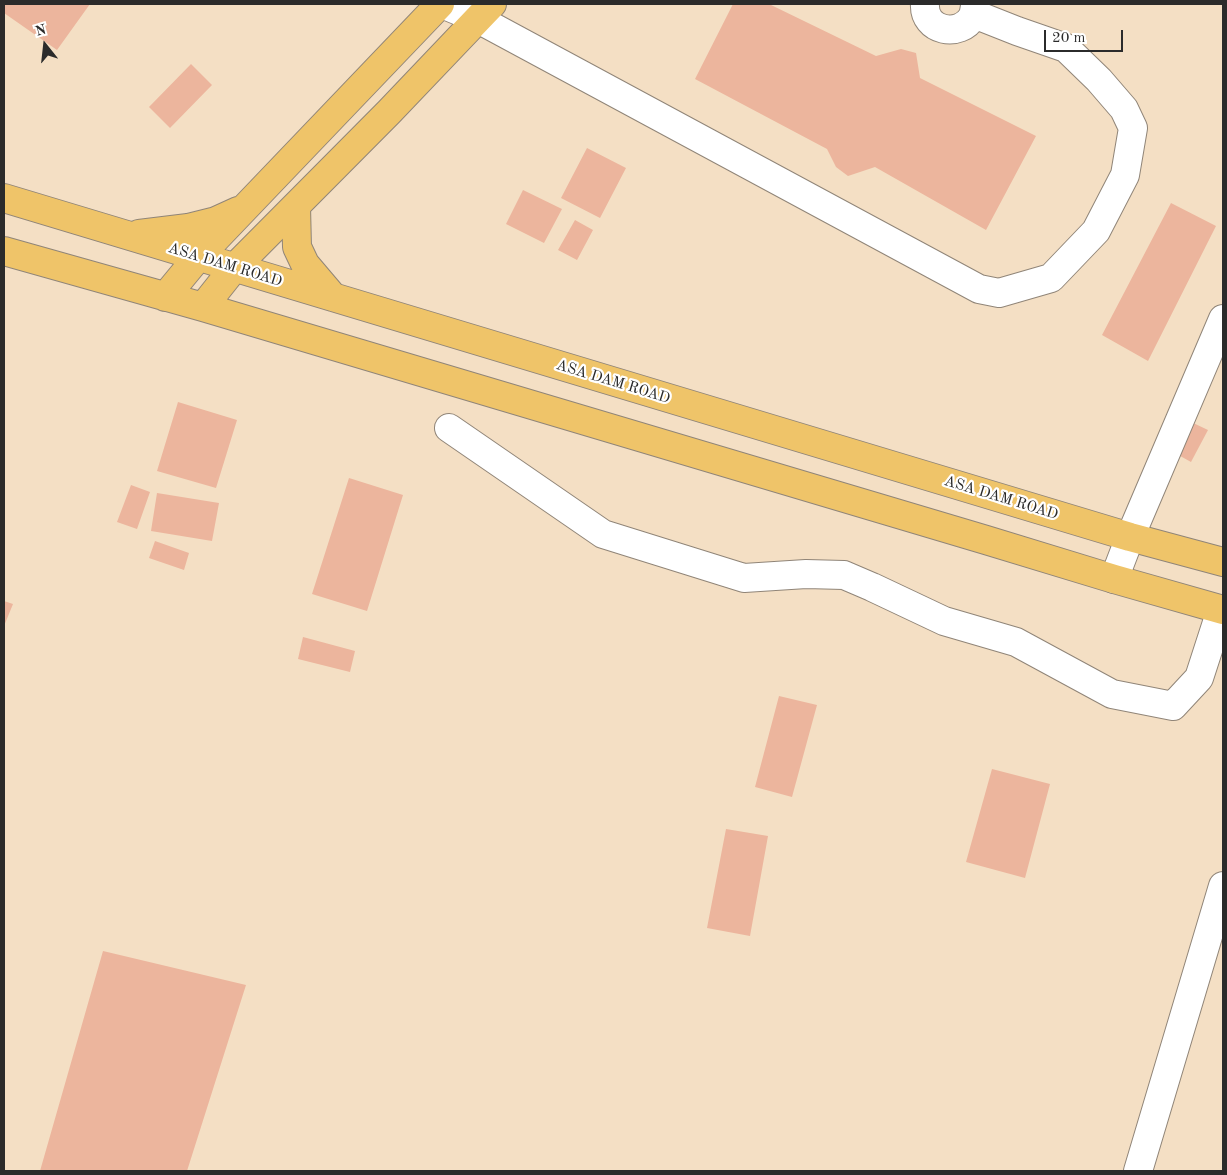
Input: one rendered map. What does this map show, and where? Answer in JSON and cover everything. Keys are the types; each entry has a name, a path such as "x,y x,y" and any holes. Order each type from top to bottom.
{"main road":[{"path":"165,297 198,257 441,4"},
{"path":"202,307 234,268 389,112 485,11"},
{"name":"ASA DAM ROAD","path":"4,198 1130,537 1223,562"},
{"path":"296,206 297,247 305,264 333,298"},
{"path":"128,235 188,228 216,221 244,209"},
{"path":"4,251 202,307 1222,610"}],"street":[{"path":"441,4 485,11 979,289 999,293 1052,278 1096,231 1125,175 1133,128 1124,109 1099,80 1066,48 1017,31 974,9 967,23 958,29 946,30 936,26 928,18 924,7 925,4"},
{"path":"1114,579 1223,319"},
{"path":"449,428 603,534 744,578 806,574 844,575 944,620 1016,642 1112,694 1173,706 1199,678 1222,610"},
{"path":"1138,1171 1223,886"}],"building":[{"path":"4,4 90,4 57,50 4,13"},
{"path":"733,4 769,4 876,56 901,49 916,53 920,78 1036,136 986,230 875,167 848,176 836,167 827,149 695,79"},
{"path":"191,64 212,85 170,128 149,107"},
{"path":"587,148 626,168 600,218 561,198"},
{"path":"523,190 562,209 544,243 506,224"},
{"path":"1171,203 1216,226 1148,361 1102,335"},
{"path":"575,220 593,230 577,260 558,250"},
{"path":"178,402 237,420 216,488 157,471"},
{"path":"1189,421 1208,430 1191,462 1173,452"},
{"path":"349,478 403,495 367,611 312,594"},
{"path":"131,485 150,492 137,529 117,522"},
{"path":"157,493 219,503 212,541 151,531"},
{"path":"155,541 189,553 184,570 149,558"},
{"path":"4,601 13,604 4,626"},
{"path":"303,637 355,651 350,672 298,659"},
{"path":"779,696 817,705 792,797 755,787"},
{"path":"992,769 1050,784 1025,878 966,862"},
{"path":"726,829 768,836 750,936 707,928"},
{"path":"103,951 246,985 187,1171 40,1171"}]}
